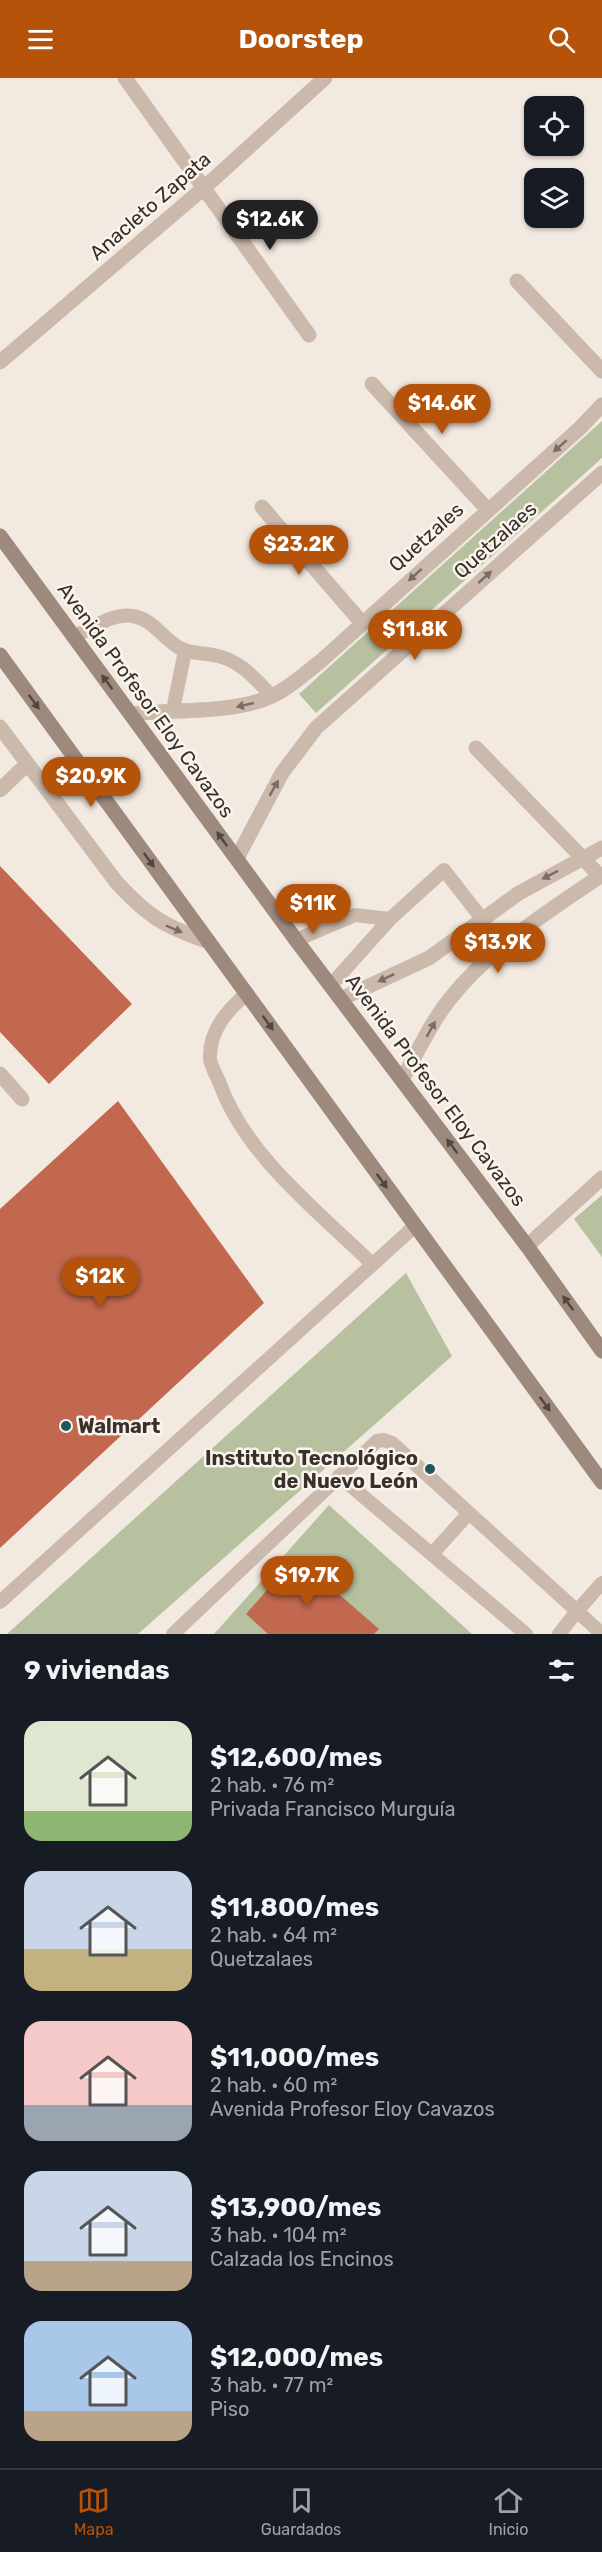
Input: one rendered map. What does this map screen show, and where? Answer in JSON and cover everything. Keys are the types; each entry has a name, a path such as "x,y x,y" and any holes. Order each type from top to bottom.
{"main road":[{"name":"Avenida Profesor Eloy Cavazos","path":"0,536 296,940 527,1246 602,1351"},
{"path":"0,655 602,1482"}],"street":[{"path":"125,78 309,335"},
{"name":"Anacleto Zapata","path":"0,362 205,187 325,78"},
{"path":"517,281 602,370"},
{"path":"372,384 488,510"},
{"name":"Quetzales","path":"131,714 243,706 272,696 321,661 580,428 602,405"},
{"name":"Quetzalaes","path":"237,858 282,773 316,728 602,473"},
{"path":"262,507 362,623"},
{"path":"0,727 117,883 136,903 168,927 209,942"},
{"path":"402,1080 449,1000 496,952 535,920 601,876 476,748"},
{"path":"0,790 27,765"},
{"path":"341,999 429,958 519,893 602,848"},
{"path":"0,1074 22,1100"},
{"path":"527,1246 602,1178"}],"lane":[{"path":"74,637 111,618 134,616 150,623 186,651 218,656 234,662 248,671 272,696"},
{"path":"173,710 186,651"},
{"path":"331,985 390,919 444,870 483,920 496,952"},
{"path":"296,940 355,915 390,919"},
{"path":"247,993 223,1015 212,1041 210,1060 225,1100 257,1151 372,1264"},
{"path":"0,1602 415,1226"},
{"path":"175,1633 339,1476 377,1442 384,1440 392,1443 602,1634"},
{"path":"339,1476 526,1634"},
{"path":"432,1554 469,1513"},
{"path":"559,1634 602,1583"}],"green space":[{"path":"602,421 602,458 316,713 299,694"},
{"path":"602,1195 602,1257 574,1219"},
{"path":"406,1273 452,1356 138,1634 7,1634"},
{"path":"329,1505 472,1634 214,1634"}],"building":[{"path":"0,866 132,1004 49,1084 0,1032"},
{"name":"Walmart","path":"118,1101 264,1303 0,1548 0,1209"},
{"path":"296,1557 379,1629 374,1634 268,1634 246,1614"}],"place":[{"name":"Walmart","path":"66,1426"},
{"name":"Instituto Tecnológico de Nuevo León","path":"430,1469"}]}
